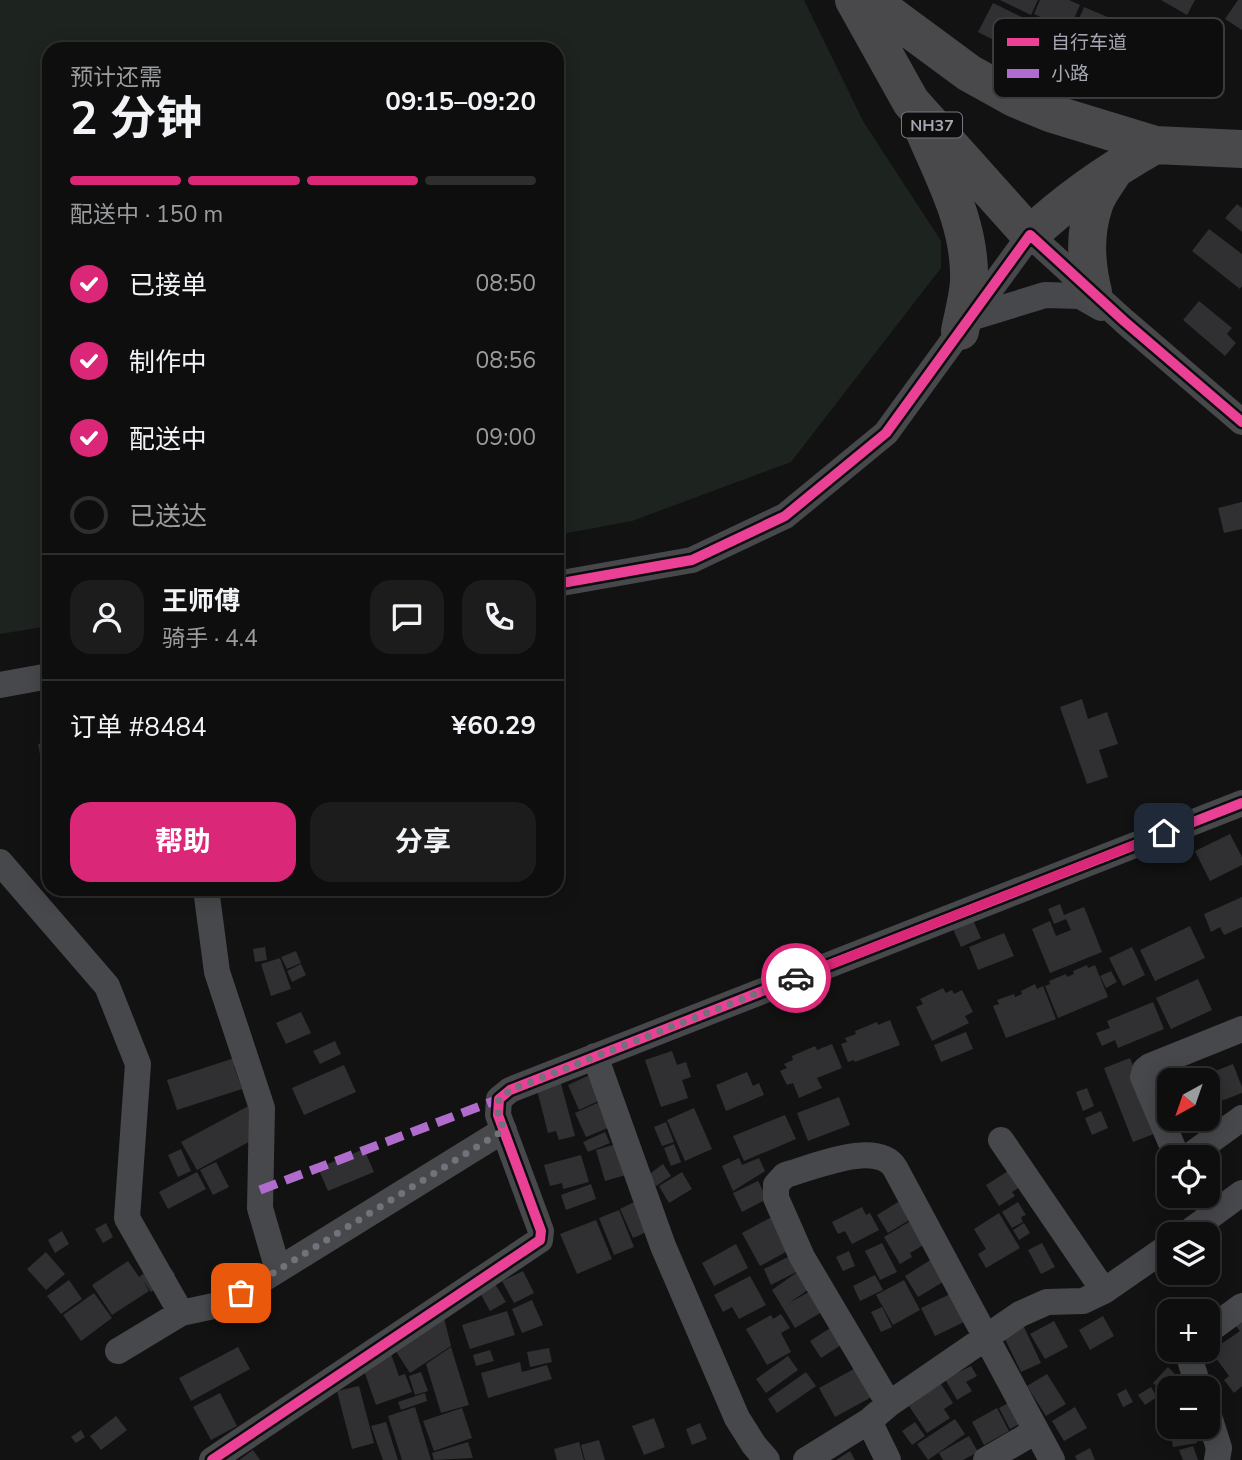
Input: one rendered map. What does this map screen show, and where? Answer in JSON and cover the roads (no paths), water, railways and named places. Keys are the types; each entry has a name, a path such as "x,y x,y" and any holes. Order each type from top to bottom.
{"highway":[{"name":"NH37","path":"854,0 911,102 1030,235"},
{"path":"870,0 969,73 993,87"},
{"path":"1012,98 1050,113 1155,145 1242,149"},
{"path":"911,102 963,223 969,284 965,324"},
{"path":"1030,235 1057,209 1116,167 1155,145"},
{"path":"1093,292 1086,265 1087,240 1094,204 1116,167"}],"street":[{"path":"564,583 692,560 785,516 886,433 1030,235 1124,321 1242,422"},
{"path":"965,324 1045,295 1080,296 1124,321"},
{"path":"0,685 42,677"},
{"path":"212,1460 540,1240 541,1231 498,1115 499,1099 510,1090 1242,803"},
{"path":"0,862 107,986 138,1064 127,1218 181,1313"},
{"path":"207,896 217,972 262,1108 260,1208 278,1270"},
{"path":"1172,1145 1143,1077 1145,1070 1242,1029"},
{"path":"595,1056 663,1246 737,1418 767,1460"},
{"path":"1205,1145 1242,1118"},
{"path":"118,1351 181,1313 223,1304 504,1130"},
{"path":"1001,1140 1104,1291"},
{"path":"889,1404 802,1257 776,1198 776,1185 785,1175 863,1154 891,1161 1052,1460"},
{"path":"1202,1222 1242,1193"},
{"path":"806,1460 869,1421 889,1404 1020,1314 1047,1302 1083,1301 1104,1291 1157,1254"},
{"path":"1220,1322 1242,1306"},
{"path":"869,1421 888,1460"},
{"path":"986,1460 1036,1431"},
{"path":"1216,1439 1219,1448 1217,1460"}]}
